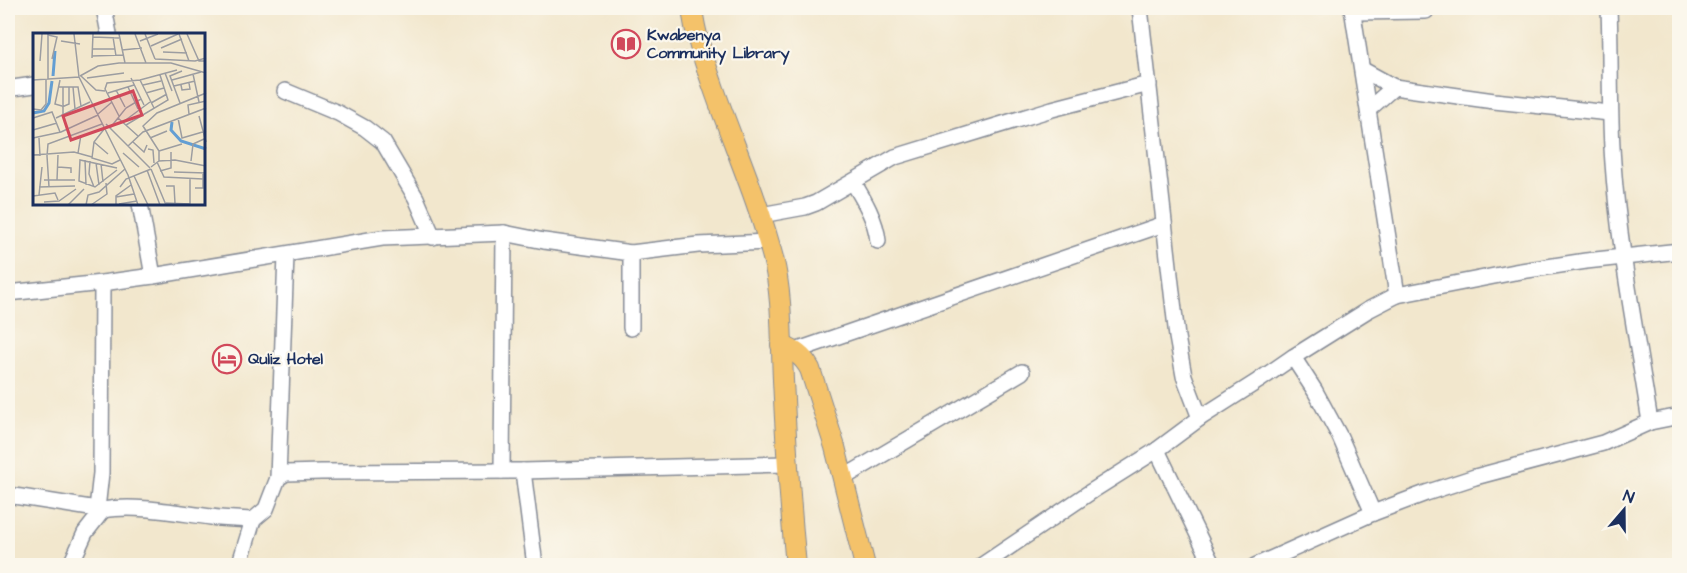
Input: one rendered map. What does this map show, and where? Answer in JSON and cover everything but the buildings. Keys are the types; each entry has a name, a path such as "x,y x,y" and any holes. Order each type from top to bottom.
{"main road":[{"path":"692,8 708,72 761,215 774,260 788,348 787,464 796,566"},
{"path":"788,348 805,359 810,369 843,478 865,566"}],"street":[{"path":"104,8 109,33"},
{"path":"1141,8 1177,337 1184,376 1200,418"},
{"path":"1609,8 1613,165 1624,257 1650,422"},
{"path":"1397,295 1352,10 1426,11"},
{"path":"1363,70 1394,87 1494,101 1610,113"},
{"path":"761,215 816,203 895,157 1052,109 1149,84"},
{"path":"13,88 33,85"},
{"path":"1369,109 1394,87"},
{"path":"285,91 338,113 365,128 383,142 416,198 433,237"},
{"path":"853,182 871,215 878,241"},
{"path":"140,206 153,276"},
{"path":"788,348 1164,224"},
{"path":"502,471 504,233"},
{"path":"8,293 153,276 382,238 504,233 631,253 698,245 769,242"},
{"path":"981,566 1293,357 1368,310 1397,295 1515,272 1586,261 1680,251"},
{"path":"631,253 631,328"},
{"path":"239,566 253,520 266,509 278,478 286,255"},
{"path":"70,566 85,533 100,509 102,283"},
{"path":"1293,357 1340,437 1373,513"},
{"path":"843,478 1022,372"},
{"path":"1255,566 1373,513 1475,477 1603,443 1650,422 1680,416"},
{"path":"1157,450 1213,566"},
{"path":"278,478 286,474 321,472 523,471 787,464"},
{"path":"523,471 535,566"},
{"path":"8,495 100,509 118,508 253,520"}],"place":[{"name":"Kwabenya Community Library","path":"626,44"},
{"name":"Quliz Hotel","path":"227,359"}]}
